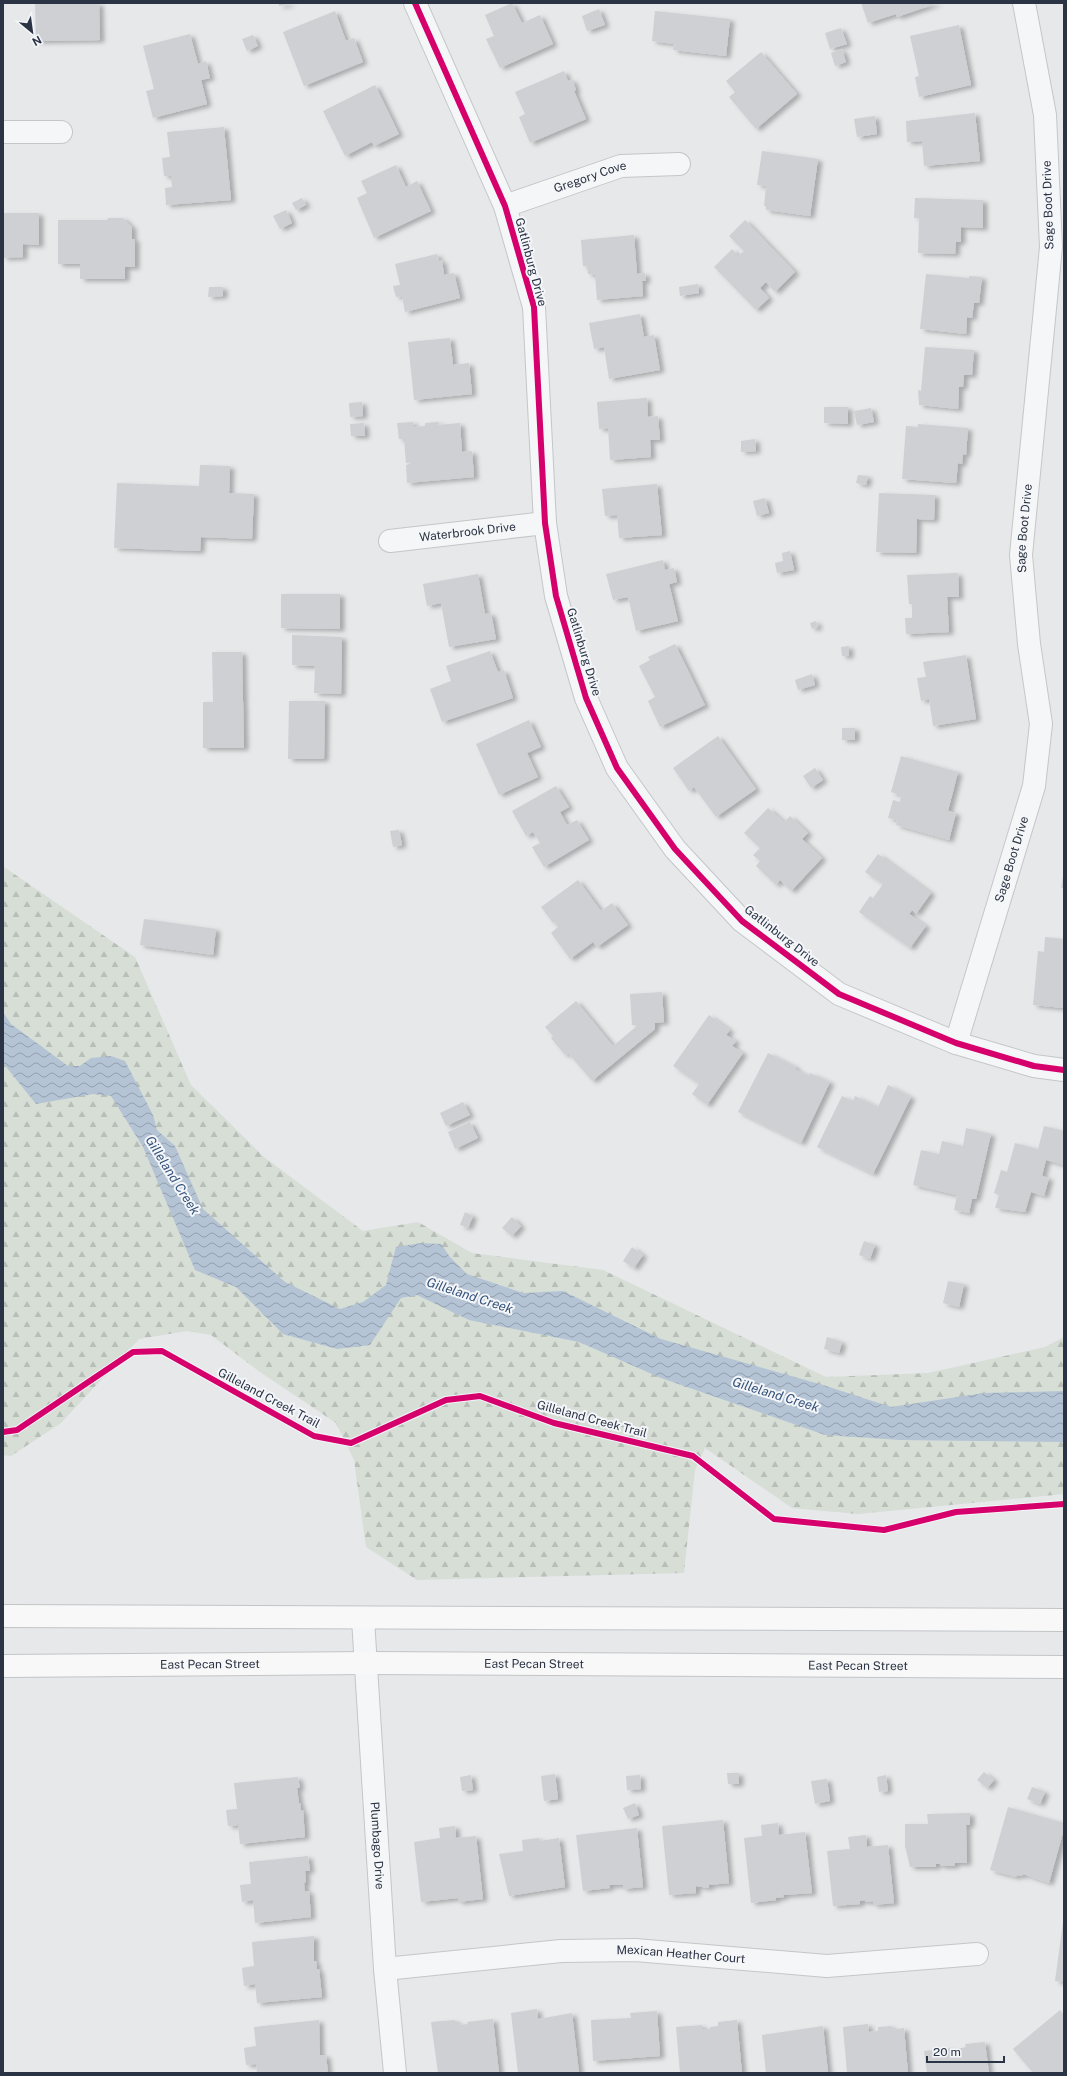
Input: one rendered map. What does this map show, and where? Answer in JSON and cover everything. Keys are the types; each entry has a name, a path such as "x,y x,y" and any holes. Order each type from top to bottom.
{"main road":[{"path":"3,1616 363,1619 1064,1620"},
{"name":"East Pecan Street","path":"3,1666 366,1663 1064,1667"}],"street":[{"name":"Gatlinburg Drive","path":"415,3 505,206 534,307 545,523 556,596 586,698 617,768 675,849 742,921 839,994 956,1043 1034,1066 1064,1070"},
{"name":"Sage Boot Drive","path":"956,1043 1034,786 1041,724 1029,644 1021,555 1051,247 1045,115 1024,3"},
{"path":"3,132 61,132"},
{"name":"Gregory Cove","path":"505,206 621,166 679,164"},
{"name":"Waterbrook Drive","path":"390,541 545,523"},
{"name":"Plumbago Drive","path":"363,1619 385,1969 395,2073"},
{"name":"Mexican Heather Court","path":"385,1969 561,1951 635,1950 827,1966 977,1954"}],"green space":[{"path":"3,845 4,867 135,957 191,1085 264,1157 363,1231 418,1222 472,1253 603,1270 826,1377 928,1373 1045,1347 1064,1337 1064,1494 858,1514 792,1508 705,1448 695,1470 684,1573 417,1580 366,1547 354,1460 336,1423 260,1372 211,1335 187,1331 139,1339 61,1423 11,1456 3,1455"}],"water":[{"name":"Gilleland Creek","path":"3,1012 11,1024 68,1066 80,1066 91,1058 111,1056 125,1061 153,1115 157,1130 175,1146 203,1209 285,1282 340,1309 363,1302 386,1285 396,1247 421,1243 441,1244 450,1257 467,1274 523,1293 563,1291 661,1339 823,1385 891,1407 984,1393 1064,1391 1064,1442 900,1440 825,1435 661,1378 579,1342 469,1320 417,1295 401,1298 370,1345 337,1349 283,1334 236,1287 195,1270 143,1147 111,1096 93,1094 36,1104 3,1063"}],"building":[{"path":"35,3 99,3 100,40 36,41"},
{"path":"279,3 290,3 290,4 279,6"},
{"path":"512,3 522,23 540,15 553,44 500,68 486,39 494,36 485,15"},
{"path":"861,3 938,3 897,17 896,14 868,23"},
{"path":"599,9 605,25 587,31 582,16"},
{"path":"335,11 346,41 354,38 363,62 304,86 283,32"},
{"path":"655,11 730,19 726,56 673,50 674,44 652,41"},
{"path":"959,25 971,85 919,97 915,77 919,76 910,36"},
{"path":"841,28 847,44 830,49 825,33"},
{"path":"190,34 198,64 206,61 210,78 201,80 207,104 153,118 146,91 154,89 143,46"},
{"path":"253,35 258,46 247,51 242,39"},
{"path":"842,49 846,62 835,66 831,53"},
{"path":"761,52 797,94 756,129 729,97 735,92 726,81"},
{"path":"564,71 568,81 572,79 576,90 574,91 586,119 530,143 519,117 525,114 515,92"},
{"path":"375,85 399,134 374,146 372,142 345,156 323,111"},
{"path":"975,113 980,161 924,166 922,141 907,142 906,121"},
{"path":"875,116 877,134 857,137 854,119"},
{"path":"224,127 231,200 166,205 165,188 172,187 171,176 164,176 162,158 170,157 167,132"},
{"path":"762,151 818,159 810,216 766,210 766,206 764,206 766,186 757,185"},
{"path":"396,165 406,187 417,181 431,211 374,238 357,198 367,193 361,181"},
{"path":"302,198 306,205 296,210 292,203"},
{"path":"915,198 983,200 983,228 961,227 961,242 956,242 955,254 918,253 919,218 914,218"},
{"path":"286,210 292,223 280,229 273,216"},
{"path":"3,213 39,213 39,245 23,244 23,257 3,258"},
{"path":"108,218 123,218 132,227 132,239 135,239 135,267 125,267 125,279 80,279 80,264 58,264 58,220 107,220"},
{"path":"745,220 795,272 775,292 766,282 760,288 769,298 756,310 714,267 732,249 738,256 744,251 729,236"},
{"path":"634,235 637,274 645,273 646,281 642,281 643,296 597,300 595,275 588,274 587,266 583,266 581,240"},
{"path":"437,254 439,261 442,260 444,275 454,273 460,298 405,312 402,296 396,297 393,286 400,285 395,264"},
{"path":"926,274 969,278 969,276 982,277 979,303 974,303 972,318 967,317 966,334 920,329"},
{"path":"698,284 699,293 680,296 679,287"},
{"path":"209,287 223,287 223,296 208,297"},
{"path":"640,314 644,337 654,335 660,370 609,379 604,347 594,349 589,323"},
{"path":"450,338 453,365 469,363 472,394 414,400 408,342"},
{"path":"925,347 974,350 972,375 964,375 963,387 959,387 958,409 919,405 918,390 921,391"},
{"path":"647,398 648,417 658,416 660,440 650,440 651,457 610,460 608,428 599,429 597,402"},
{"path":"362,402 363,416 350,417 349,403"},
{"path":"824,407 848,407 848,424 824,423"},
{"path":"871,408 874,422 857,425 854,411"},
{"path":"413,422 414,427 425,426 425,423 438,422 438,425 460,423 462,452 472,451 474,477 407,483 406,465 415,462 406,463 404,439 399,439 397,423"},
{"path":"364,423 365,436 351,436 350,424"},
{"path":"918,424 968,428 966,455 963,454 962,464 958,463 956,483 902,479 906,426 918,427"},
{"path":"755,439 756,451 741,452 741,441"},
{"path":"200,465 230,466 229,493 254,494 252,539 201,537 200,551 114,548 117,483 199,486"},
{"path":"858,475 868,476 866,485 856,483"},
{"path":"657,484 662,535 619,538 617,515 605,516 602,489"},
{"path":"879,493 935,495 934,520 917,519 916,553 876,552"},
{"path":"765,498 769,513 757,516 753,501"},
{"path":"790,551 794,570 777,573 775,563 783,561 782,553"},
{"path":"663,560 665,570 674,568 677,582 669,584 678,621 636,631 628,597 613,600 606,574"},
{"path":"958,573 959,597 947,597 949,632 906,634 905,618 912,618 912,604 909,604 907,575"},
{"path":"478,574 485,614 491,613 496,639 449,647 441,603 427,606 423,584"},
{"path":"281,594 340,594 340,629 281,628"},
{"path":"816,621 818,627 812,629 810,623"},
{"path":"292,635 342,637 341,694 314,693 315,666 292,665"},
{"path":"675,644 705,705 660,727 648,701 655,697 639,666 650,660 648,657"},
{"path":"849,646 849,656 842,656 841,647"},
{"path":"490,651 498,672 504,670 513,698 442,722 430,689 451,681 446,666"},
{"path":"212,652 242,652 244,748 203,748 203,702 213,702"},
{"path":"966,655 976,719 933,726 929,699 921,701 917,678 926,677 923,662"},
{"path":"812,674 815,685 798,690 795,680"},
{"path":"289,701 325,701 324,759 288,759"},
{"path":"529,720 541,747 527,753 538,777 499,795 476,744"},
{"path":"842,728 855,728 855,740 842,740"},
{"path":"718,736 756,789 716,817 694,787 689,791 673,768"},
{"path":"901,756 958,772 948,811 956,813 949,840 896,825 897,820 888,818 893,800 900,802 901,795 891,792"},
{"path":"815,768 823,780 811,788 803,776"},
{"path":"556,786 569,807 560,812 567,825 577,820 589,840 544,867 532,847 540,843 533,832 526,836 512,811"},
{"path":"768,808 784,822 790,816 808,833 802,839 822,858 791,891 780,880 776,885 756,866 760,861 753,855 760,848 744,833"},
{"path":"399,830 402,845 393,847 390,831"},
{"path":"878,854 931,893 916,914 912,910 909,914 926,926 910,948 859,912 870,896 873,898 883,884 865,872"},
{"path":"1063,876 1064,888 1061,888"},
{"path":"578,880 601,911 612,903 628,925 597,947 593,942 570,959 551,933 558,927 554,922 553,923 541,907"},
{"path":"144,919 216,929 213,955 140,945"},
{"path":"1045,937 1064,939 1064,1008 1033,1005 1038,951 1044,952"},
{"path":"662,992 664,1022 655,1023 655,1029 592,1081 568,1053 565,1055 551,1038 553,1036 545,1027 576,1001 613,1046 638,1025 632,1025 630,994"},
{"path":"709,1015 730,1030 726,1035 736,1041 732,1046 743,1053 707,1105 692,1094 699,1084 673,1066"},
{"path":"768,1053 796,1067 795,1069 809,1076 810,1073 830,1082 801,1143 738,1112"},
{"path":"888,1085 911,1097 873,1174 817,1147 842,1096 853,1101 855,1096 878,1107"},
{"path":"463,1102 470,1115 446,1126 440,1113"},
{"path":"470,1122 478,1138 455,1149 448,1132"},
{"path":"1044,1126 1064,1131 1064,1165 1046,1160 1042,1176 1049,1178 1044,1196 1031,1192 1025,1212 995,1208 999,1195 994,1193 1001,1170 1007,1172 1015,1143 1038,1149"},
{"path":"966,1128 991,1134 976,1199 972,1199 969,1213 954,1210 957,1195 913,1185 921,1150 939,1154 942,1141 963,1146"},
{"path":"465,1212 473,1216 468,1228 460,1225"},
{"path":"512,1217 521,1226 512,1236 502,1228"},
{"path":"864,1241 875,1245 870,1259 859,1255"},
{"path":"632,1247 643,1255 634,1268 623,1261"},
{"path":"948,1281 964,1284 959,1307 943,1303"},
{"path":"827,1337 842,1342 839,1353 824,1349"},
{"path":"984,1772 994,1780 987,1788 977,1780"},
{"path":"727,1773 739,1773 739,1784 728,1784"},
{"path":"555,1774 558,1799 544,1801 541,1776"},
{"path":"471,1775 473,1790 462,1791 460,1777"},
{"path":"640,1775 641,1789 627,1790 626,1776"},
{"path":"886,1775 888,1791 879,1792 877,1777"},
{"path":"298,1777 300,1788 297,1788 301,1811 303,1810 305,1837 240,1844 238,1825 228,1826 226,1810 237,1809 234,1783"},
{"path":"827,1779 830,1801 815,1804 811,1781"},
{"path":"1032,1787 1045,1792 1040,1804 1027,1799"},
{"path":"635,1803 639,1815 628,1819 623,1808"},
{"path":"1008,1807 1064,1823 1064,1829 1049,1883 1023,1874 1022,1876 1017,1875 1016,1877 990,1870"},
{"path":"970,1813 970,1825 966,1825 967,1863 955,1863 954,1866 940,1866 940,1864 936,1864 936,1867 910,1867 905,1846 905,1824 928,1824 927,1814"},
{"path":"723,1820 729,1883 709,1885 709,1888 696,1886 696,1893 669,1895 662,1826"},
{"path":"778,1823 779,1835 805,1832 812,1893 783,1895 784,1897 776,1898 776,1900 751,1903 744,1838 762,1836 761,1825"},
{"path":"455,1826 456,1838 476,1836 483,1899 458,1902 458,1898 421,1902 414,1842 440,1838 439,1828"},
{"path":"637,1828 643,1887 623,1889 623,1885 609,1885 610,1888 583,1891 576,1835"},
{"path":"866,1835 867,1847 888,1845 894,1903 873,1905 873,1901 865,1902 865,1900 860,1901 860,1904 833,1906 827,1851 850,1849 848,1837"},
{"path":"539,1838 540,1841 559,1838 565,1887 509,1896 499,1854 523,1851 522,1840"},
{"path":"308,1856 310,1871 305,1871 306,1882 304,1883 305,1891 309,1891 311,1917 255,1923 253,1900 242,1902 240,1885 251,1884 249,1862"},
{"path":"1064,1922 1064,1982 1055,1981"},
{"path":"314,1936 314,1961 316,1961 317,1970 319,1969 322,1997 257,2003 255,1984 244,1986 242,1968 254,1966 252,1942"},
{"path":"537,2009 538,2019 572,2013 579,2073 518,2073 511,2013"},
{"path":"1060,2010 1064,2015 1064,2073 1033,2073 1013,2049"},
{"path":"657,2011 660,2056 593,2061 591,2020 631,2018 630,2013"},
{"path":"493,2019 499,2073 438,2073 431,2022 455,2020 455,2023 459,2023 459,2025 468,2024 467,2022"},
{"path":"319,2020 320,2055 326,2055 328,2073 257,2073 256,2064 246,2065 244,2048 256,2046 254,2027"},
{"path":"737,2020 742,2073 680,2073 676,2027 702,2025 702,2029 710,2029 710,2027 718,2026 718,2022"},
{"path":"868,2024 869,2032 878,2031 878,2027 892,2026 892,2030 904,2028 908,2073 847,2073 843,2027"},
{"path":"823,2026 828,2073 766,2073 762,2035"},
{"path":"985,2042 989,2073 927,2073 924,2051 950,2048 951,2052 966,2047 965,2044"}],"cycle path":[{"path":"415,3 505,206 534,307 545,523 556,596 586,698 617,768 675,849 742,921 839,994 956,1043 1034,1066 1064,1070"},
{"name":"Gilleland Creek Trail","path":"3,1432 17,1430 133,1352 162,1351 314,1436 351,1443 446,1400 480,1396 554,1423 693,1456 774,1519 884,1530 956,1512 1064,1504"}]}
